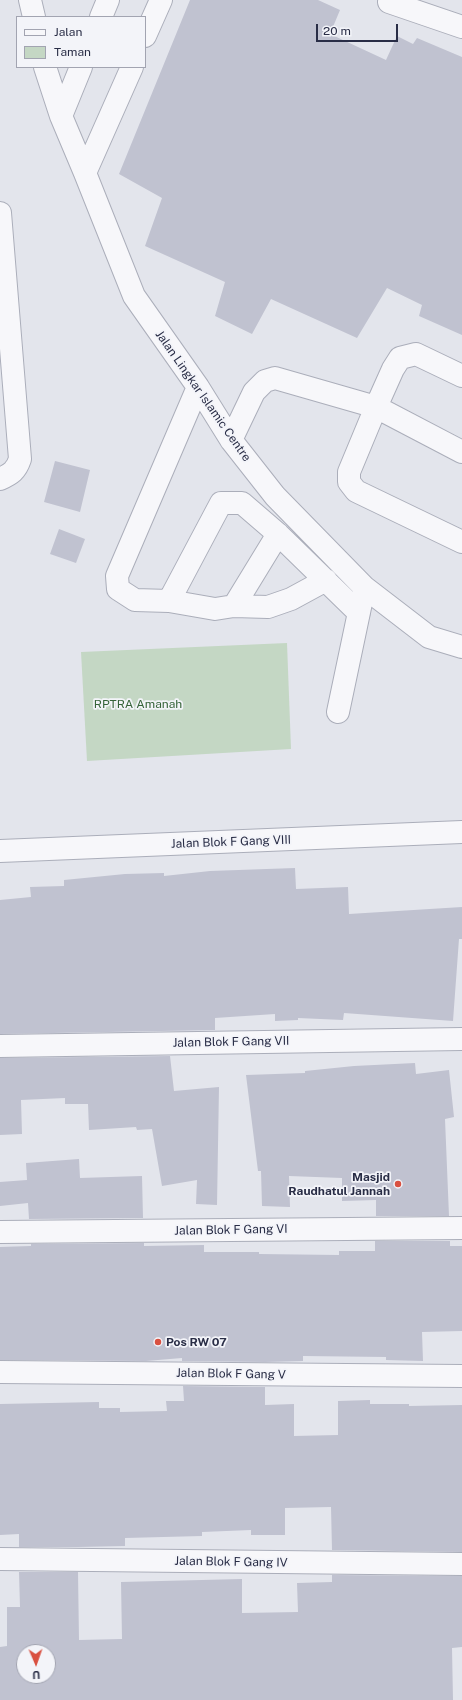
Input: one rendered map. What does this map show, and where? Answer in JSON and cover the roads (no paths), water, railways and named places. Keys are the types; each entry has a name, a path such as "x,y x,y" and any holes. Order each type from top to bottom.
{"street":[{"path":"30,0 34,16"},
{"path":"101,16 108,0"},
{"path":"146,34 161,0"},
{"path":"388,2 462,27"},
{"name":"Jalan Lingkar Islamic Centre","path":"45,68 61,116 134,296 198,387 231,440 275,496 364,587 429,637 462,647"},
{"path":"61,116 81,68"},
{"path":"85,173 132,68"},
{"path":"0,213 20,459 17,468 12,474 0,479"},
{"path":"462,376 416,354 400,358 393,369 349,472 350,482 356,491 462,542"},
{"path":"231,440 254,392 265,381 276,378 376,407 462,452"},
{"path":"198,387 117,576 118,589 135,600 169,601 215,609 234,606 268,606 291,599 326,580"},
{"path":"169,601 221,503 242,503 278,534 359,613"},
{"path":"234,606 278,534"},
{"path":"338,712 364,587"},
{"name":"Jalan Blok F Gang VIII","path":"0,851 462,832"},
{"name":"Jalan Blok F Gang VII","path":"0,1046 462,1039"},
{"name":"Jalan Blok F Gang VI","path":"0,1232 462,1228"},
{"name":"Jalan Blok F Gang V","path":"0,1372 462,1376"},
{"name":"Jalan Blok F Gang IV","path":"0,1559 462,1564"}],"place":[{"name":"Masjid Raudhatul Jannah","path":"398,1184"},
{"name":"Pos RW 07","path":"158,1342"}],"park label":[{"name":"RPTRA Amanah","path":"138,704"}]}
